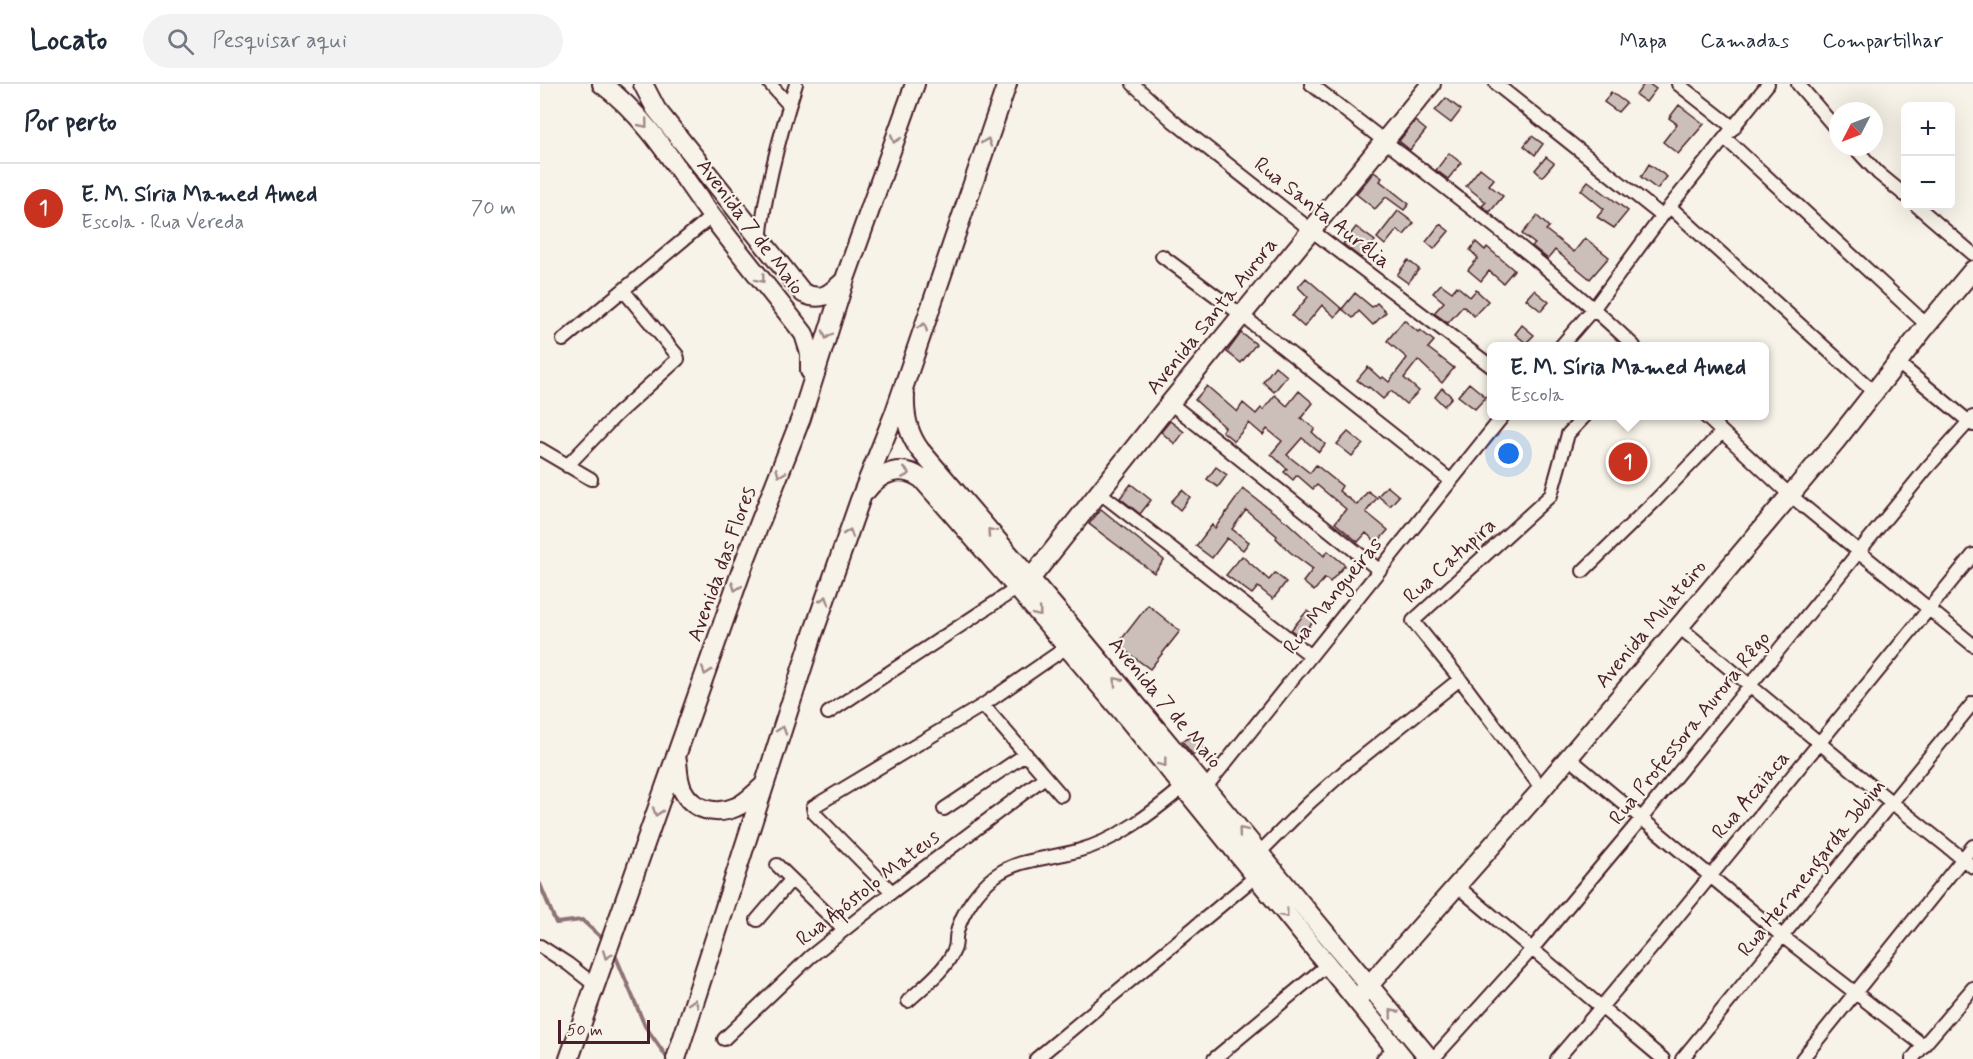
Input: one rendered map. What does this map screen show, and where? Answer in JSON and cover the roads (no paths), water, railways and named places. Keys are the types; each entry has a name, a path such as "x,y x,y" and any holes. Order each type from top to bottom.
{"main road":[{"name":"Avenida 7 de Maio","path":"602,84 621,98 643,122 712,216 804,334 811,364 801,418"},
{"name":"Avenida 7 de Maio","path":"643,84 656,109 803,293 812,297 822,297 832,292 845,279"},
{"name":"Avenida das Flores","path":"569,1059 618,926 746,558 801,418 845,279 915,84"},
{"path":"676,1059 813,634 860,500 895,412 1007,84"},
{"name":"Avenida Santa Aurora","path":"1025,584 1431,84"},
{"name":"Avenida Mulateiro","path":"1356,1000 1542,789 1835,442 1973,270"},
{"name":"Avenida 7 de Maio","path":"911,363 904,408 912,439 1025,584 1067,647 1356,1000 1394,1055"},
{"name":"Avenida 7 de Maio","path":"860,500 875,480 881,476 897,471 916,474 922,479 1025,584 1206,787 1431,1059"},
{"path":"676,756 683,791 691,801 711,812 736,807 748,800 764,785"}],"street":[{"path":"770,84 789,105"},
{"path":"760,241 768,189 796,84"},
{"path":"1311,84 1494,227 1594,308 1630,342"},
{"path":"1496,84 1666,211 1874,392"},
{"path":"1678,84 1927,325"},
{"path":"1564,342 1594,308 1666,211 1768,84"},
{"path":"1798,84 1829,120"},
{"name":"Rua Santa Aurélia","path":"1139,86 1173,121 1487,364"},
{"path":"1862,156 1901,193"},
{"path":"1922,210 1973,254"},
{"path":"563,340 712,216"},
{"path":"1162,256 1243,316 1450,480"},
{"path":"567,466 617,414 678,358 622,290"},
{"path":"1898,363 1972,422"},
{"path":"1170,403 1379,570"},
{"name":"Rua Mangueiras","path":"908,1001 940,971 955,949 963,914 994,876 1017,863 1079,851 1122,832 1154,812 1206,787 1500,420"},
{"name":"Rua Catupira","path":"1542,789 1460,679 1413,621 1551,495 1568,434 1581,420"},
{"path":"1709,420 1790,495 1973,645"},
{"name":"Rua Professora Aurora Rêgo","path":"1431,1059 1532,949 1641,819 1858,551 1928,468 1972,422"},
{"path":"1583,571 1722,432"},
{"path":"540,449 591,479"},
{"path":"1099,492 1310,655"},
{"name":"Rua Acaiaca","path":"1557,1059 1820,744 1973,555"},
{"path":"828,713 1025,584"},
{"path":"1678,626 1973,867"},
{"path":"892,892 814,813 813,807 983,705 1067,647"},
{"path":"1260,852 1346,770 1460,679"},
{"name":"Rua Hermengarda Jobim","path":"1682,1059 1973,703"},
{"path":"983,705 1061,795"},
{"path":"944,809 1026,754"},
{"path":"1568,757 1782,936 1924,1046"},
{"name":"Rua Apóstolo Mateus","path":"724,1039 810,957 1045,777"},
{"path":"1802,1059 1973,846"},
{"path":"777,865 844,930"},
{"path":"1036,1059 1255,877"},
{"path":"758,920 791,880"},
{"path":"1457,886 1663,1059"},
{"path":"540,946 596,985"},
{"path":"1214,1059 1327,965"},
{"path":"1912,1059 1973,988"}],"waterway":[{"path":"540,884 556,923 582,920 604,940"},
{"path":"613,950 645,1026 668,1059"}],"place":[{"name":"E. M. Síria Mamed Amed","path":"1628,462"}]}
